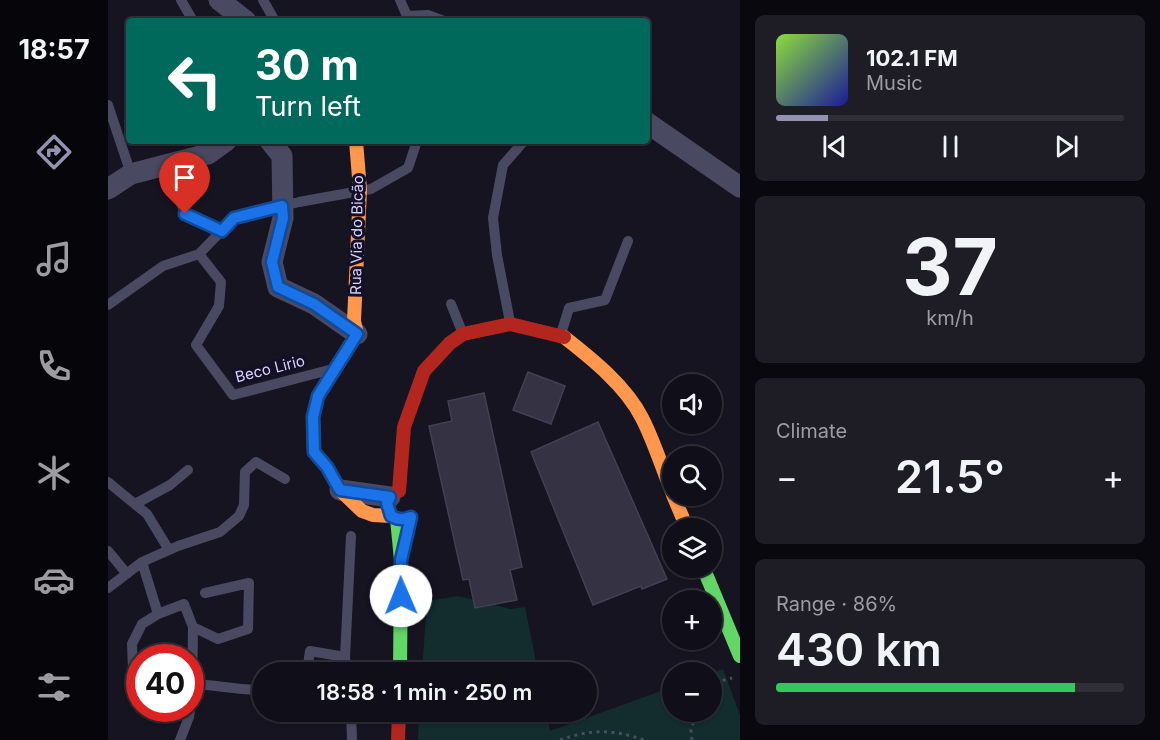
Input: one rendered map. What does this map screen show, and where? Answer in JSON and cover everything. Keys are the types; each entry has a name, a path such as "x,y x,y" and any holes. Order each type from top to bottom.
{"street":[{"path":"219,0 242,18"},
{"path":"650,125 740,187"},
{"path":"108,189 131,174 208,154 222,144"},
{"path":"272,144 282,156 283,218 272,262 278,287 314,304 357,334 318,396 313,417 314,452 327,467 340,490 401,504"},
{"name":"Rua Via do Bicão","path":"356,144 360,190 354,321 357,334"},
{"path":"399,662 404,427 424,371 450,343 463,334 510,324 561,335 592,359 629,398 642,417 662,466"},
{"path":"708,578 740,656"},
{"path":"398,740 399,722"}],"lane":[{"path":"181,0 190,18"},
{"path":"263,0 273,18"},
{"path":"400,0 408,18 428,15 436,18"},
{"path":"108,105 131,174"},
{"path":"108,305 163,266 199,254 234,218 371,189 408,168 416,144"},
{"path":"510,324 497,255 493,218 503,165 521,144"},
{"path":"167,165 185,214 222,231"},
{"path":"561,335 570,308 605,300 628,241"},
{"name":"Beco Lirio","path":"199,254 220,282 219,306 196,345 233,394 335,368"},
{"path":"451,304 463,334"},
{"path":"108,588 142,562 220,532 238,516 244,506 245,472 256,462 285,479"},
{"path":"135,504 170,485 188,470"},
{"path":"108,482 147,514 169,550"},
{"path":"346,662 351,536"},
{"path":"108,551 127,574"},
{"path":"142,562 158,614"},
{"path":"193,627 218,639 248,629 249,583 205,593"},
{"path":"132,644 142,624 158,614 184,604 193,627 193,644"},
{"path":"308,662 310,651 345,657"},
{"path":"204,685 252,690"},
{"path":"180,740 187,722"},
{"path":"351,722 352,740"}],"path":[{"path":"722,682 740,676"},
{"path":"692,740 691,730 694,722"},
{"path":"560,740 586,732 603,731 624,733 644,740"}],"green space":[{"path":"458,596 511,609 525,607 536,662 423,662 427,601"},
{"path":"722,669 740,715 740,740 418,740 419,722 548,722 550,731 575,722 597,722 597,714 662,691 662,722 722,722"}],"building":[{"path":"528,372 565,386 551,424 513,410"},
{"path":"484,393 522,567 510,570 517,600 475,608 469,579 463,580 429,426 452,421 448,401"},
{"path":"598,422 662,568 662,578 667,579 642,589 641,586 593,605 531,452"}],"traffic: fast":[{"path":"397,519 401,560 400,662"},
{"path":"708,578 740,656"}],"traffic: slow":[{"path":"356,144 360,190 354,321 357,334 318,396 313,417 314,452 327,467 340,490 362,511 373,515 391,516"},
{"path":"564,337 607,373 627,395 642,418 662,467"},
{"path":"678,506 683,518"}],"traffic: jam":[{"path":"399,491 404,427 424,371 450,343 463,334 510,324 564,337"},
{"path":"398,740 399,722"}],"route":[{"path":"185,214 222,231 234,218 282,206 283,218 272,262 278,287 314,304 357,334 318,396 313,417 314,452 327,467 340,490 390,497 387,503 391,516 397,519 411,517 401,560 401,596"}]}
